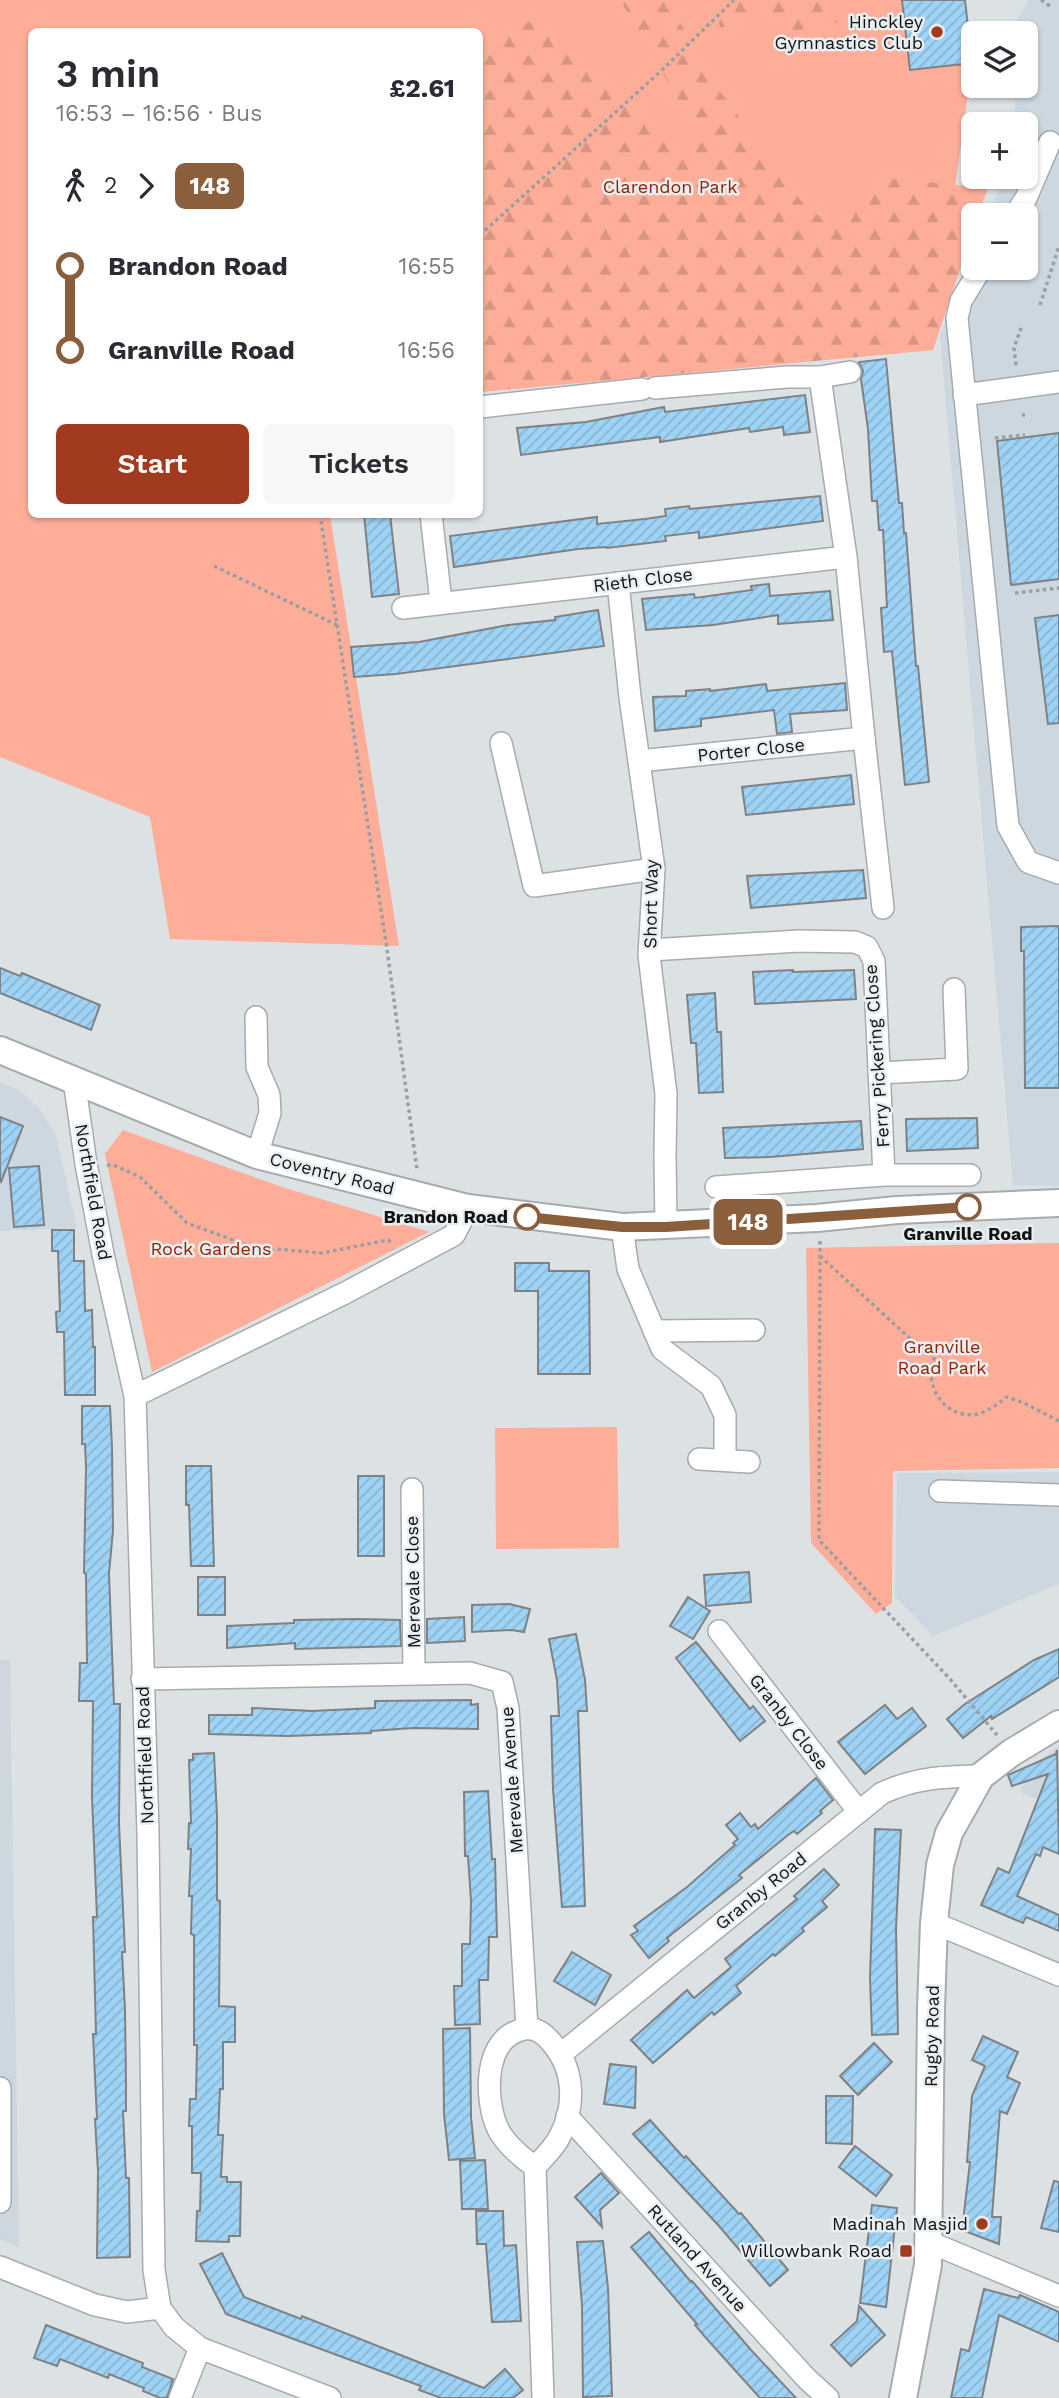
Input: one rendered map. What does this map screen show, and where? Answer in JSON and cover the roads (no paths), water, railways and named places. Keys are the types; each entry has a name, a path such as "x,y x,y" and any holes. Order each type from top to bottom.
{"main road":[{"name":"Coventry Road","path":"0,1050 257,1155 468,1208 622,1227 666,1227 817,1218 897,1210 1059,1203"},
{"name":"Rugby Road","path":"903,2398 928,2265 934,1923 940,1864 949,1833 981,1776 1059,1724"}],"street":[{"path":"1022,203 1050,142"},
{"path":"974,280 961,300 957,318 1008,826 1028,862 1059,873"},
{"path":"483,407 648,389 787,377 820,377 850,372"},
{"path":"820,377 846,557 883,908"},
{"path":"964,395 1059,383"},
{"path":"431,518 441,602"},
{"name":"Rieth Close","path":"403,608 846,557"},
{"name":"Short Way","path":"618,583 654,869 650,950 667,1094 666,1227"},
{"name":"Porter Close","path":"639,761 864,738"},
{"path":"501,743 534,886 654,869"},
{"name":"Ferry Pickering Close","path":"650,950 799,940 855,942 867,947 874,961 884,1175"},
{"path":"879,1073 957,1069 954,989"},
{"path":"256,1017 257,1067 269,1095 270,1113 257,1155"},
{"name":"Northfield Road","path":"74,1080 103,1254 135,1396 148,1833 154,2270 160,2308"},
{"path":"716,1187 884,1175 970,1174"},
{"path":"135,1396 454,1235 468,1208"},
{"path":"622,1227 628,1269 662,1349 711,1386 725,1415 726,1459"},
{"path":"654,1331 754,1330"},
{"path":"699,1459 749,1462"},
{"name":"Merevale Close","path":"412,1489 414,1674"},
{"path":"940,1491 1059,1495"},
{"name":"Granby Close","path":"719,1631 859,1812"},
{"name":"Merevale Avenue","path":"142,1679 470,1673 502,1682 508,1709 527,2028"},
{"name":"Granby Road","path":"561,2054 882,1793 906,1783 933,1777 981,1776"},
{"path":"934,1923 1059,1975"},
{"path":"535,2167 515,2151 499,2130 490,2102 490,2077 495,2054 509,2035 527,2028 543,2033 561,2054 568,2072 571,2094 567,2116 558,2139 535,2167 543,2398"},
{"path":"0,2088 0,2202"},
{"name":"Rutland Avenue","path":"567,2116 828,2398"},
{"path":"929,2242 1059,2296"},
{"path":"0,2267 95,2305 127,2312 160,2308 174,2328 200,2348 330,2398"},
{"path":"180,2398 200,2348"}],"place":[{"name":"Hinckley Gymnastics Club","path":"937,32"},
{"name":"Granville Road","path":"968,1207"},
{"name":"Brandon Road","path":"527,1217"},
{"name":"Madinah Masjid","path":"982,2224"},
{"name":"Willowbank Road","path":"906,2251"}],"park label":[{"name":"Clarendon Park","path":"670,187"},
{"name":"Rock Gardens","path":"211,1249"},
{"name":"Granville Road Park","path":"942,1357"}]}
